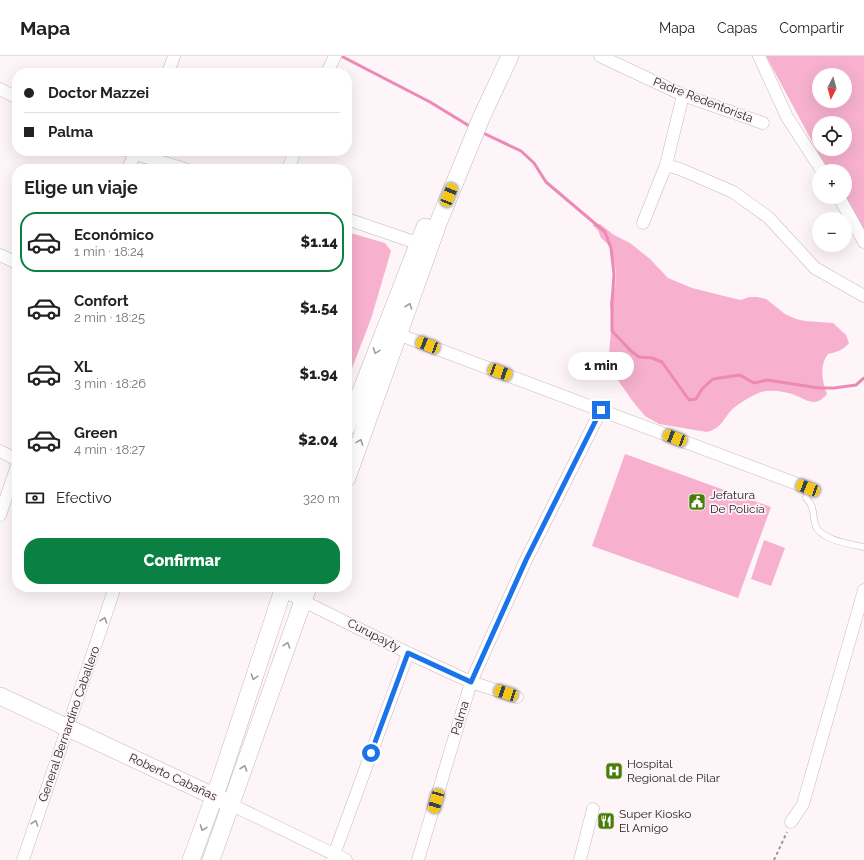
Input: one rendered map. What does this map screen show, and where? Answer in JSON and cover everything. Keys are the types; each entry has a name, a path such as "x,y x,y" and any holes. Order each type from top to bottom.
{"main road":[{"path":"352,462 392,332 424,245 477,115 498,56"},
{"path":"477,115 510,56"},
{"path":"352,416 392,332"},
{"path":"191,860 214,797 280,592"},
{"path":"211,860 232,805 305,593"},
{"name":"Roberto Cabañas","path":"0,696 232,805"}],"street":[{"path":"170,68 174,56"},
{"path":"329,68 334,56"},
{"name":"Padre Redentorista","path":"600,56 683,95 763,123"},
{"path":"759,56 788,117 818,164"},
{"path":"0,89 12,95"},
{"path":"643,223 666,165 683,95"},
{"path":"145,156 170,164"},
{"path":"666,165 680,169 733,192 768,217 815,268 864,296"},
{"path":"843,204 864,242"},
{"path":"352,221 424,245"},
{"path":"0,255 12,261"},
{"path":"392,332 808,488"},
{"name":"Palma","path":"418,860 471,682 526,560 601,410"},
{"path":"0,451 12,457"},
{"path":"0,515 12,480"},
{"path":"791,822 803,804 864,590"},
{"name":"General Bernardino Caballero","path":"23,860 114,592"},
{"name":"Curupayty","path":"305,593 408,653 471,682 517,697"},
{"path":"333,857 408,653"},
{"name":"Roberto Cabañas","path":"232,805 333,857 346,860"},
{"path":"580,860 593,809"}],"lane":[{"path":"808,488 806,498 812,504 815,526 825,537 864,547"}],"path":[{"path":"774,860 791,822"}],"shaded area":[{"path":"766,56 864,56 864,237 848,204 852,204 852,164 824,164 820,156 852,156 852,116 812,116 812,141"},
{"path":"600,224 614,235 630,243 650,259 668,278 692,288 741,300 749,297 766,299 785,314 796,319 833,323 846,335 849,343 840,350 828,354 823,363 822,374 827,394 820,401 814,402 807,401 786,392 762,392 752,396 736,406 717,427 707,432 659,424 645,416 634,403 611,369 609,353 612,321 610,304 611,295 615,288 616,272 611,247 601,238 598,230 592,225"},
{"path":"352,233 385,243 391,251 371,319 352,368"},
{"path":"625,454 771,507 738,598 592,546"},
{"path":"764,540 785,548 771,586 751,579"}],"waterway":[{"path":"343,57 430,102 471,127"},
{"path":"481,132 521,151 534,163 546,182 605,232 611,248 614,274 612,331 631,351 639,357 652,358 662,362 689,400 696,399 702,389 713,379 740,375 754,383 767,380 819,388 834,388 856,385 864,378"}],"place":[{"name":"Jefatura De Policía","path":"697,502"},
{"name":"Hospital Regional de Pilar","path":"614,771"},
{"name":"Super Kiosko El Amigo","path":"606,821"}],"route":[{"path":"371,753 408,653 471,682 526,560 601,410"}]}
